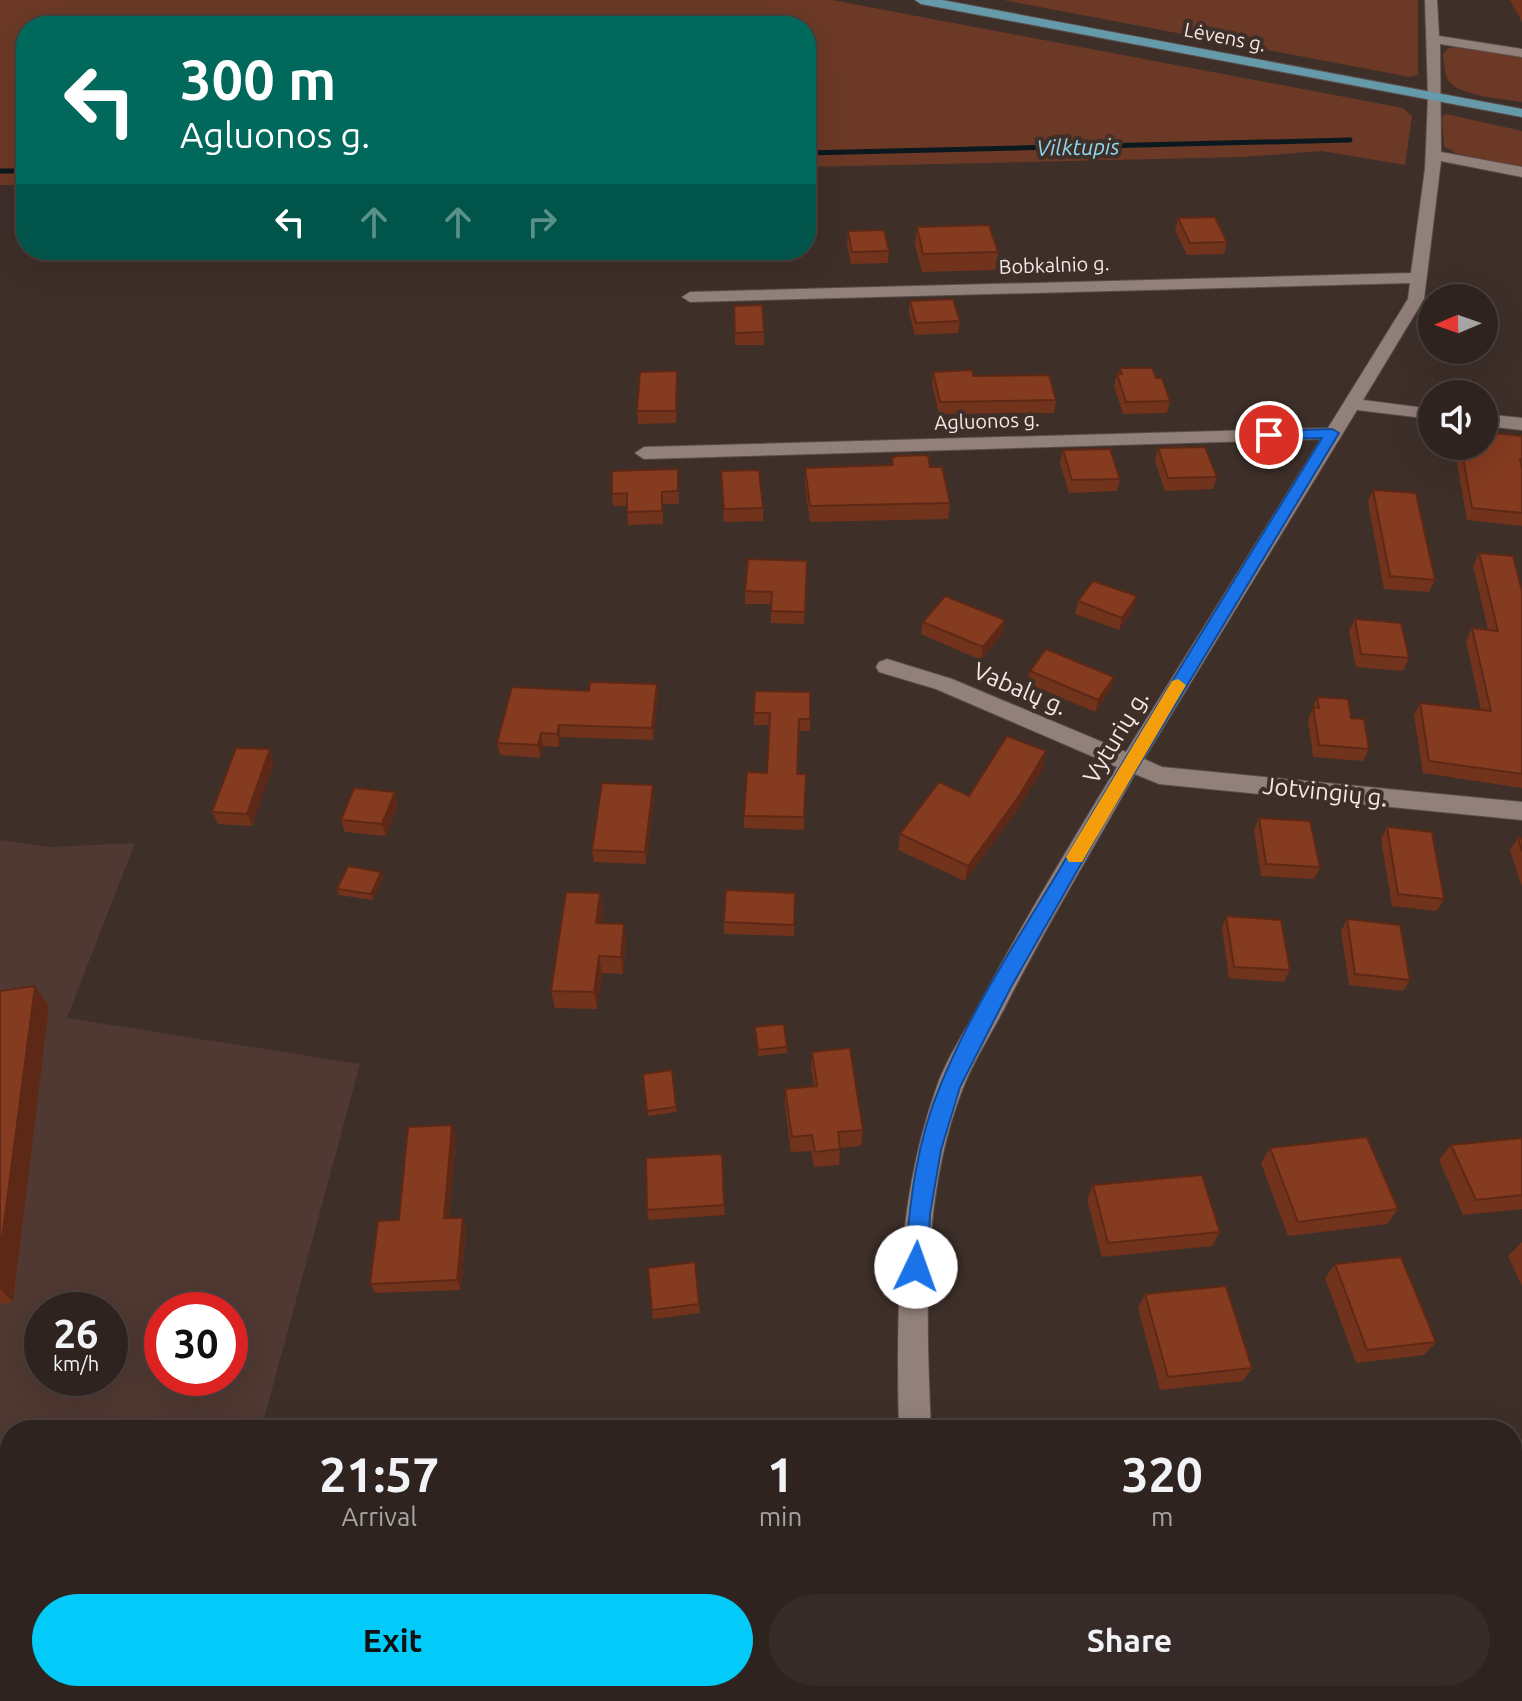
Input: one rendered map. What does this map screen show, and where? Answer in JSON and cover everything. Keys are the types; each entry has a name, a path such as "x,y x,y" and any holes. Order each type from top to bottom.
{"main road":[{"name":"Lėvens g.","path":"921,0 1522,113"}],"street":[{"name":"Vyturių g.","path":"915,1420 912,1348 919,1214 931,1150 950,1086 1019,955 1130,764 1416,299 1433,155 1435,97 1431,0"},
{"path":"1432,39 1522,53"},
{"path":"1433,155 1522,172"},
{"name":"Bobkalnio g.","path":"690,297 1418,278"},
{"path":"1350,404 1418,412"},
{"path":"1498,421 1522,424"},
{"name":"Agluonos g.","path":"644,453 1332,433"},
{"name":"Vabalų g.","path":"887,667 944,684 1130,764"},
{"name":"Jotvingių g.","path":"1130,764 1159,775 1522,811"}],"shaded area":[{"path":"0,0 832,0 1403,108 1412,116 1405,165 1322,151 1242,157 816,167 816,16 16,16 16,185 0,185"},
{"path":"1003,0 1418,0 1418,75 1410,77"},
{"path":"1455,47 1522,57 1522,102 1482,96 1453,85 1445,71 1443,54"},
{"path":"1446,114 1522,131 1522,168 1457,154 1444,146 1442,117"},
{"path":"0,840 50,847 135,843 67,1018 360,1064 264,1420 0,1420"}],"building":[{"path":"1215,217 1227,242 1190,243 1178,218"},
{"path":"989,225 998,252 923,254 917,227"},
{"path":"884,230 889,251 852,252 848,231"},
{"path":"953,299 960,321 916,323 910,301"},
{"path":"762,305 764,332 735,333 734,306"},
{"path":"1120,368 1152,368 1156,378 1162,378 1170,401 1126,402 1117,374 1122,374"},
{"path":"972,370 973,376 1049,375 1056,400 940,402 933,372"},
{"path":"677,371 676,411 637,411 640,372"},
{"path":"1498,433 1522,436 1522,513 1472,508 1463,460 1498,460"},
{"path":"1205,447 1217,477 1168,478 1158,448"},
{"path":"1110,449 1120,479 1072,480 1063,450"},
{"path":"928,455 930,467 942,467 950,503 810,506 805,468 893,465 892,458 897,456"},
{"path":"678,469 678,491 662,492 662,511 627,512 627,493 612,494 612,471"},
{"path":"759,470 763,508 724,509 721,471"},
{"path":"1373,490 1416,493 1435,580 1390,576"},
{"path":"1479,553 1513,556 1522,591 1522,774 1429,761 1420,703 1491,711 1472,628 1498,631"},
{"path":"748,559 807,561 805,612 771,611 772,592 745,591"},
{"path":"1093,581 1137,596 1122,618 1078,601"},
{"path":"945,596 1005,620 983,647 923,622"},
{"path":"1355,619 1401,623 1409,658 1361,654"},
{"path":"1046,649 1114,677 1098,700 1030,671"},
{"path":"590,682 657,684 652,728 559,725 557,734 541,733 538,745 497,743 512,687 589,691"},
{"path":"755,691 810,692 810,719 799,719 797,774 806,774 804,817 744,816 747,772 767,773 770,713 754,713"},
{"path":"1317,697 1348,699 1351,718 1364,719 1369,749 1319,745 1313,707 1319,708"},
{"path":"1007,736 1046,751 1019,796 968,866 900,834 939,782 969,796"},
{"path":"236,748 270,749 247,814 212,812"},
{"path":"602,783 653,785 645,852 592,850"},
{"path":"354,788 395,792 382,824 341,820"},
{"path":"1259,818 1310,821 1320,867 1266,864"},
{"path":"1387,827 1432,832 1444,899 1398,894"},
{"path":"348,866 381,872 371,894 337,889"},
{"path":"726,890 795,893 794,925 724,922"},
{"path":"566,892 600,893 596,923 624,924 621,957 599,956 594,992 551,991"},
{"path":"1226,916 1281,920 1290,970 1234,967"},
{"path":"1347,919 1400,925 1410,980 1355,974"},
{"path":"35,986 0,1254 0,991"},
{"path":"784,1024 787,1047 758,1050 755,1027"},
{"path":"850,1048 863,1130 838,1132 840,1149 815,1152 812,1135 792,1137 785,1089 817,1086 812,1052"},
{"path":"672,1070 676,1107 647,1111 643,1074"},
{"path":"452,1125 444,1218 463,1218 457,1280 370,1284 378,1221 399,1220 408,1127"},
{"path":"1367,1137 1398,1209 1298,1222 1270,1148"},
{"path":"1522,1138 1522,1195 1476,1200 1451,1145"},
{"path":"722,1154 724,1205 647,1210 646,1158"},
{"path":"1202,1175 1220,1232 1108,1243 1093,1185"},
{"path":"1401,1257 1436,1342 1367,1350 1335,1264"},
{"path":"695,1262 699,1304 652,1310 648,1268"},
{"path":"1226,1286 1252,1368 1168,1377 1145,1294"}],"waterway":[{"name":"Vilktupis","path":"816,153 1350,140"},
{"name":"Vilktupis","path":"0,171 16,171"}],"slow traffic":[{"path":"1075,857 1178,685"}],"route":[{"path":"916,1267 919,1214 931,1150 950,1086 1025,943 1144,740 1332,433 1269,435"}]}
